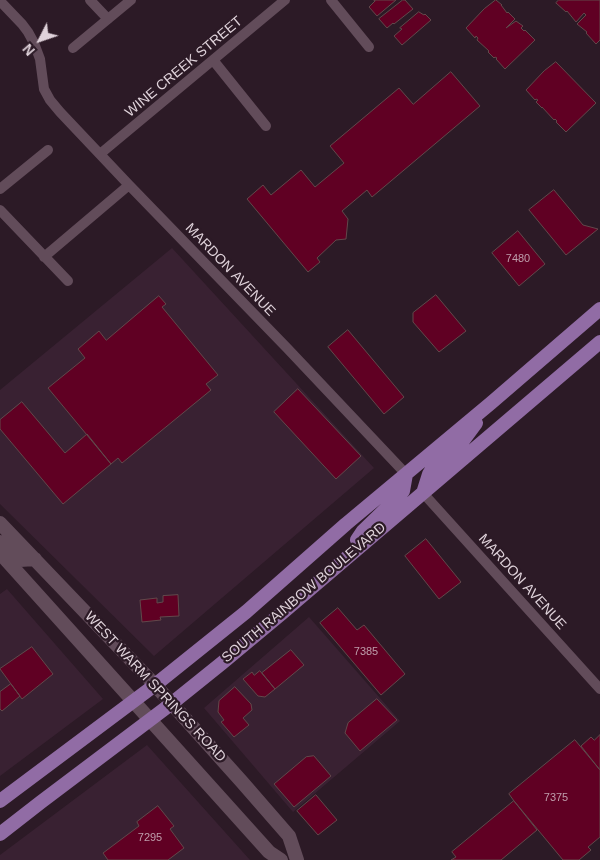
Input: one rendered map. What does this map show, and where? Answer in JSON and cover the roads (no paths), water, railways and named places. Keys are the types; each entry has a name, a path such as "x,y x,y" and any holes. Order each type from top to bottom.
{"main road":[{"name":"SOUTH RAINBOW BOULEVARD","path":"0,801 155,685 246,612 346,524 600,309"},
{"name":"SOUTH RAINBOW BOULEVARD","path":"0,834 172,704 282,613 600,342"},
{"path":"423,493 429,474 435,466 459,446 491,403"},
{"path":"342,561 363,531 403,491 406,474"},
{"name":"WEST WARM SPRINGS ROAD","path":"0,523 155,685 289,836 297,860"},
{"path":"0,542 20,560 35,559"},
{"name":"WEST WARM SPRINGS ROAD","path":"0,553 269,852 281,860"}],"street":[{"path":"90,0 108,19"},
{"path":"73,48 131,0"},
{"name":"WINE CREEK STREET","path":"100,154 285,0"},
{"path":"330,0 369,47"},
{"name":"MARDON AVENUE","path":"0,1 28,32 40,59 42,81 50,100 406,474"},
{"path":"213,60 266,126"},
{"path":"0,188 48,150"},
{"path":"44,257 129,185"},
{"path":"0,210 68,281"},
{"name":"MARDON AVENUE","path":"423,493 600,689"}]}
